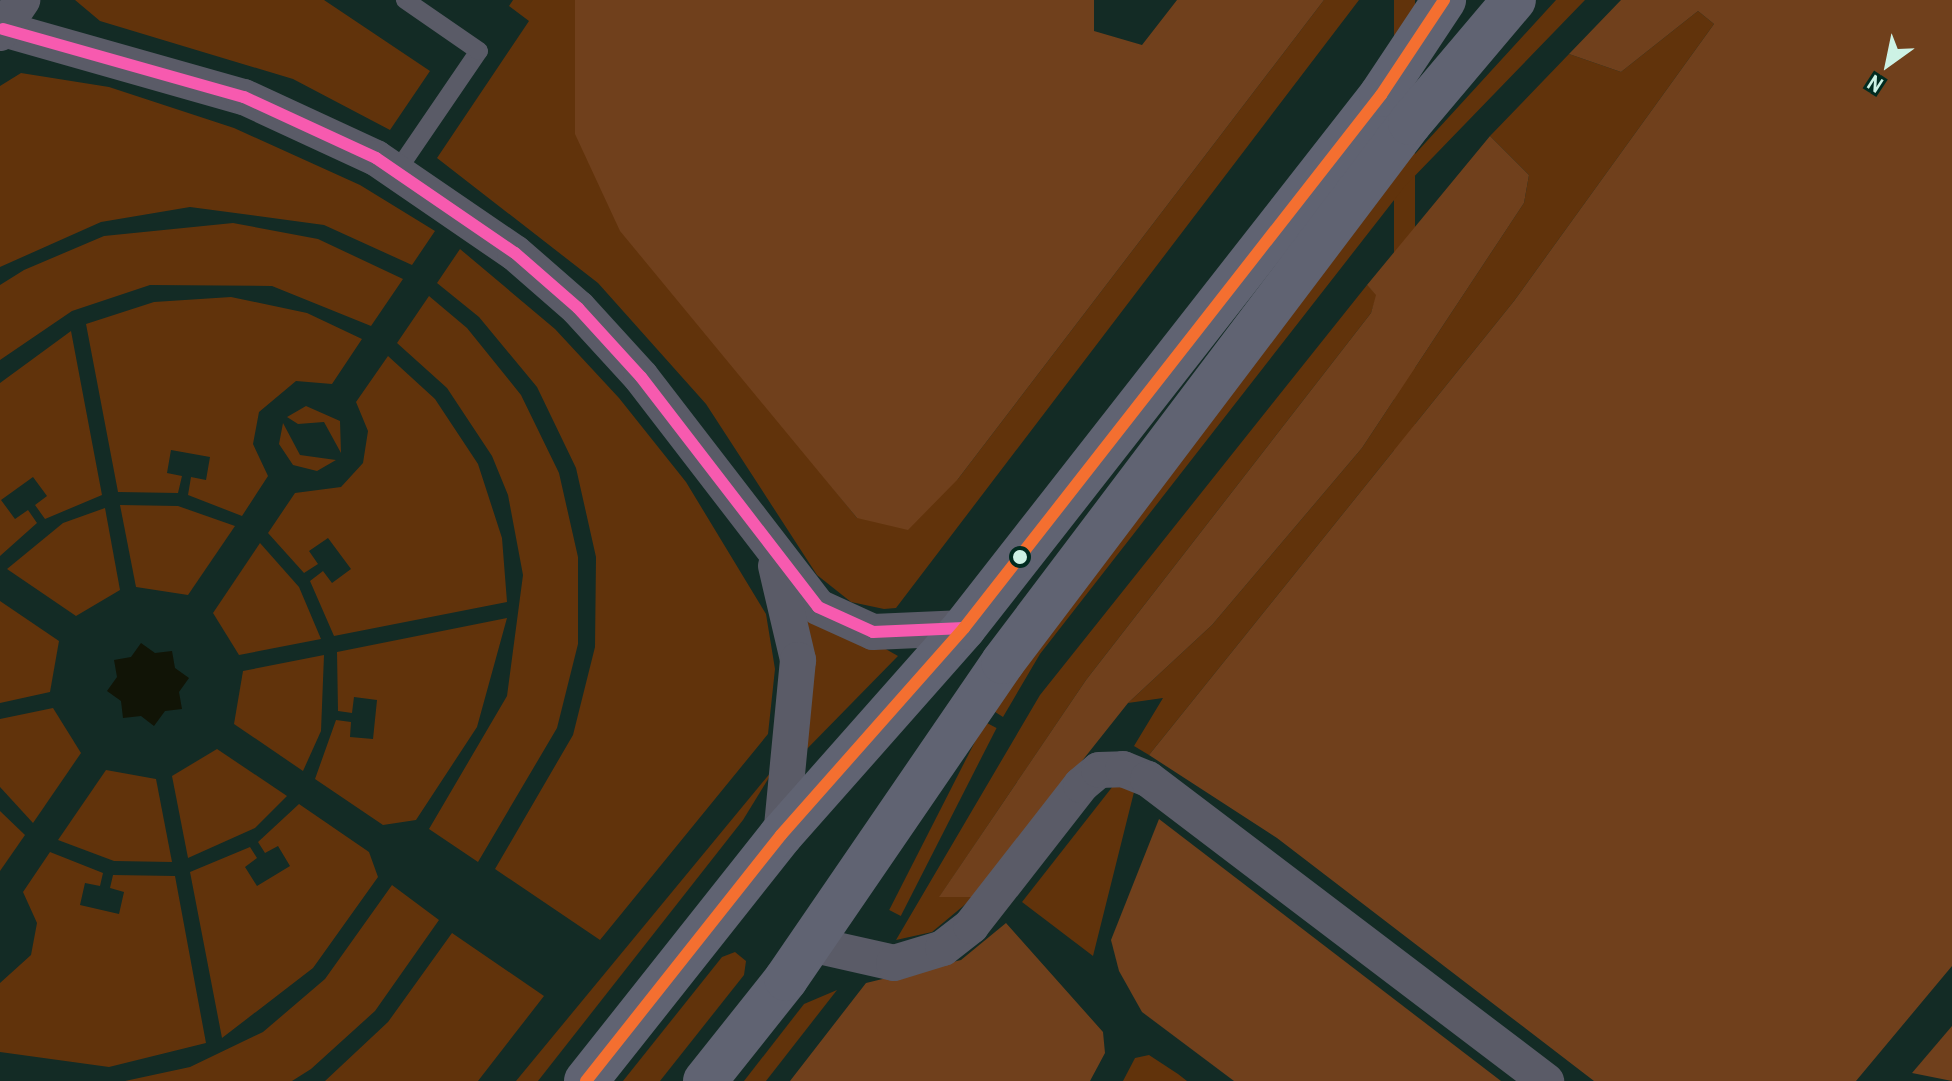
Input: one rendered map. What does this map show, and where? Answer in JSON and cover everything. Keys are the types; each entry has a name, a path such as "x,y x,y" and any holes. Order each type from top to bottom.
{"main road":[{"path":"586,1081 781,835 964,628 1381,95 1444,0"},
{"path":"705,1081 810,944 1003,662 1410,123 1514,0"}],"street":[{"path":"8,21 244,97 397,171 578,308 713,467 773,556 818,607 843,623 873,632 964,628"},
{"path":"773,556 798,660 781,835"},
{"path":"810,944 894,963 943,948 971,926 1081,785 1099,770 1123,769 1148,779 1546,1081"}],"lane":[{"path":"397,171 479,51 405,0"}],"shaded area":[{"path":"75,0 324,0 430,71 390,130 293,79 100,21"},
{"path":"513,0 575,0 576,41 779,421 857,518 958,479 1324,0 1359,0 896,608 884,609 851,602 817,575 706,404 598,283 437,158 529,21 509,6"},
{"path":"575,0 1094,0 1094,31 1142,45 1177,0 1324,0 958,479 908,530 857,518 620,231 575,134"},
{"path":"1394,0 1415,0 1415,779 1394,779"},
{"path":"1556,0 1585,0 1405,186 1040,654 1003,717 992,710 1394,177"},
{"path":"1621,0 1952,0 1952,966 1856,1081 1594,1081 1277,838 1149,755 1514,301 1714,24 1698,11 1621,72 1569,54"},
{"path":"1698,11 1714,24 1514,301 1149,755 1134,746 1163,698 1128,703 1212,625 1362,448 1524,203 1529,175 1490,136 1569,54 1621,72"},
{"path":"21,73 109,87 234,128 360,185 435,231 412,265 324,225 190,207 101,222 0,267 0,86"},
{"path":"1490,136 1529,175 1524,203 1362,448 1212,625 1128,703 974,897 939,897 1086,680 1371,313 1376,295 1367,285"},
{"path":"233,223 318,239 403,279 371,326 272,286 150,285 72,311 0,360 0,285 24,270 104,236"},
{"path":"460,249 555,329 619,398 686,482 766,614 775,669 768,734 600,940 495,869 573,735 595,647 596,557 576,468 537,387 479,317 437,283"},
{"path":"1367,285 1377,295 1371,313 1086,680 940,896 974,897 932,932 896,940 1040,695"},
{"path":"429,296 467,328 521,395 559,473 578,557 578,644 557,728 478,862 429,829 507,696 523,575 508,495 492,456 447,388 397,343"},
{"path":"231,297 307,313 362,339 332,384 296,381 259,412 253,444 268,476 242,516 188,495 191,477 206,480 210,457 171,450 167,473 182,476 178,493 118,492 86,324 154,302"},
{"path":"71,331 102,495 45,519 35,505 47,496 33,477 1,500 15,519 28,510 37,523 0,556 0,383"},
{"path":"388,356 435,399 478,464 502,538 507,602 334,636 310,581 323,571 332,583 351,569 328,538 309,551 318,564 304,573 268,533 295,493 341,487 363,463 368,431 356,402"},
{"path":"306,406 340,421 341,453 324,422 298,424 287,417"},
{"path":"283,423 300,455 336,460 317,471 293,465 279,444"},
{"path":"120,505 178,506 235,526 188,595 136,587"},
{"path":"105,508 120,590 76,616 7,569 63,523"},
{"path":"260,543 299,587 321,639 239,655 213,613"},
{"path":"794,597 898,656 802,754"},
{"path":"0,601 59,641 50,692 0,703"},
{"path":"507,618 477,727 416,820 383,825 315,779 336,720 351,722 350,737 373,739 377,700 354,697 352,713 338,711 337,652"},
{"path":"141,643 155,653 172,651 175,668 189,678 179,692 182,709 165,711 154,726 141,716 123,718 121,701 107,691 117,677 114,660 131,657"},
{"path":"324,655 321,731 303,771 234,724 243,671"},
{"path":"53,708 81,753 33,823 0,787 0,719"},
{"path":"985,722 997,728 901,916 889,910"},
{"path":"217,749 287,796 255,828 188,858 172,776"},
{"path":"776,766 743,820 538,1081 516,1081"},
{"path":"106,770 156,779 172,862 114,861 58,840"},
{"path":"1113,786 1135,788 1093,956 1022,902"},
{"path":"299,804 369,852 378,877 313,968 222,1038 190,872 250,847 257,858 245,867 257,886 290,866 278,846 265,853 258,842"},
{"path":"0,811 25,835 0,871"},
{"path":"1159,819 1501,1081 1234,1081 1142,1012 1119,971 1111,940"},
{"path":"50,852 103,873 100,886 85,883 80,905 119,914 124,892 110,888 113,875 175,876 206,1043 109,1067 0,1052 0,983 31,955 37,923 23,892"},
{"path":"392,885 439,920 375,1011 311,1069 292,1081 125,1081 190,1067 263,1032 325,979"},
{"path":"1006,923 1103,1032 1105,1053 1090,1081 790,1081 866,983 961,960"},
{"path":"452,933 544,996 478,1081 325,1081 388,1022"},
{"path":"735,952 746,961 744,975 660,1081 623,1081 722,957"},
{"path":"837,990 766,1081 744,1081 804,1004"},
{"path":"1952,1026 1952,1081 1912,1073"},
{"path":"1149,1055 1187,1081 1123,1081 1135,1058"}],"transit line":[{"path":"586,1081 781,835 964,628 1381,95 1444,0"},
{"path":"3,29 244,97 376,158 515,253 578,308 641,377 818,607 873,632 964,628"}]}
